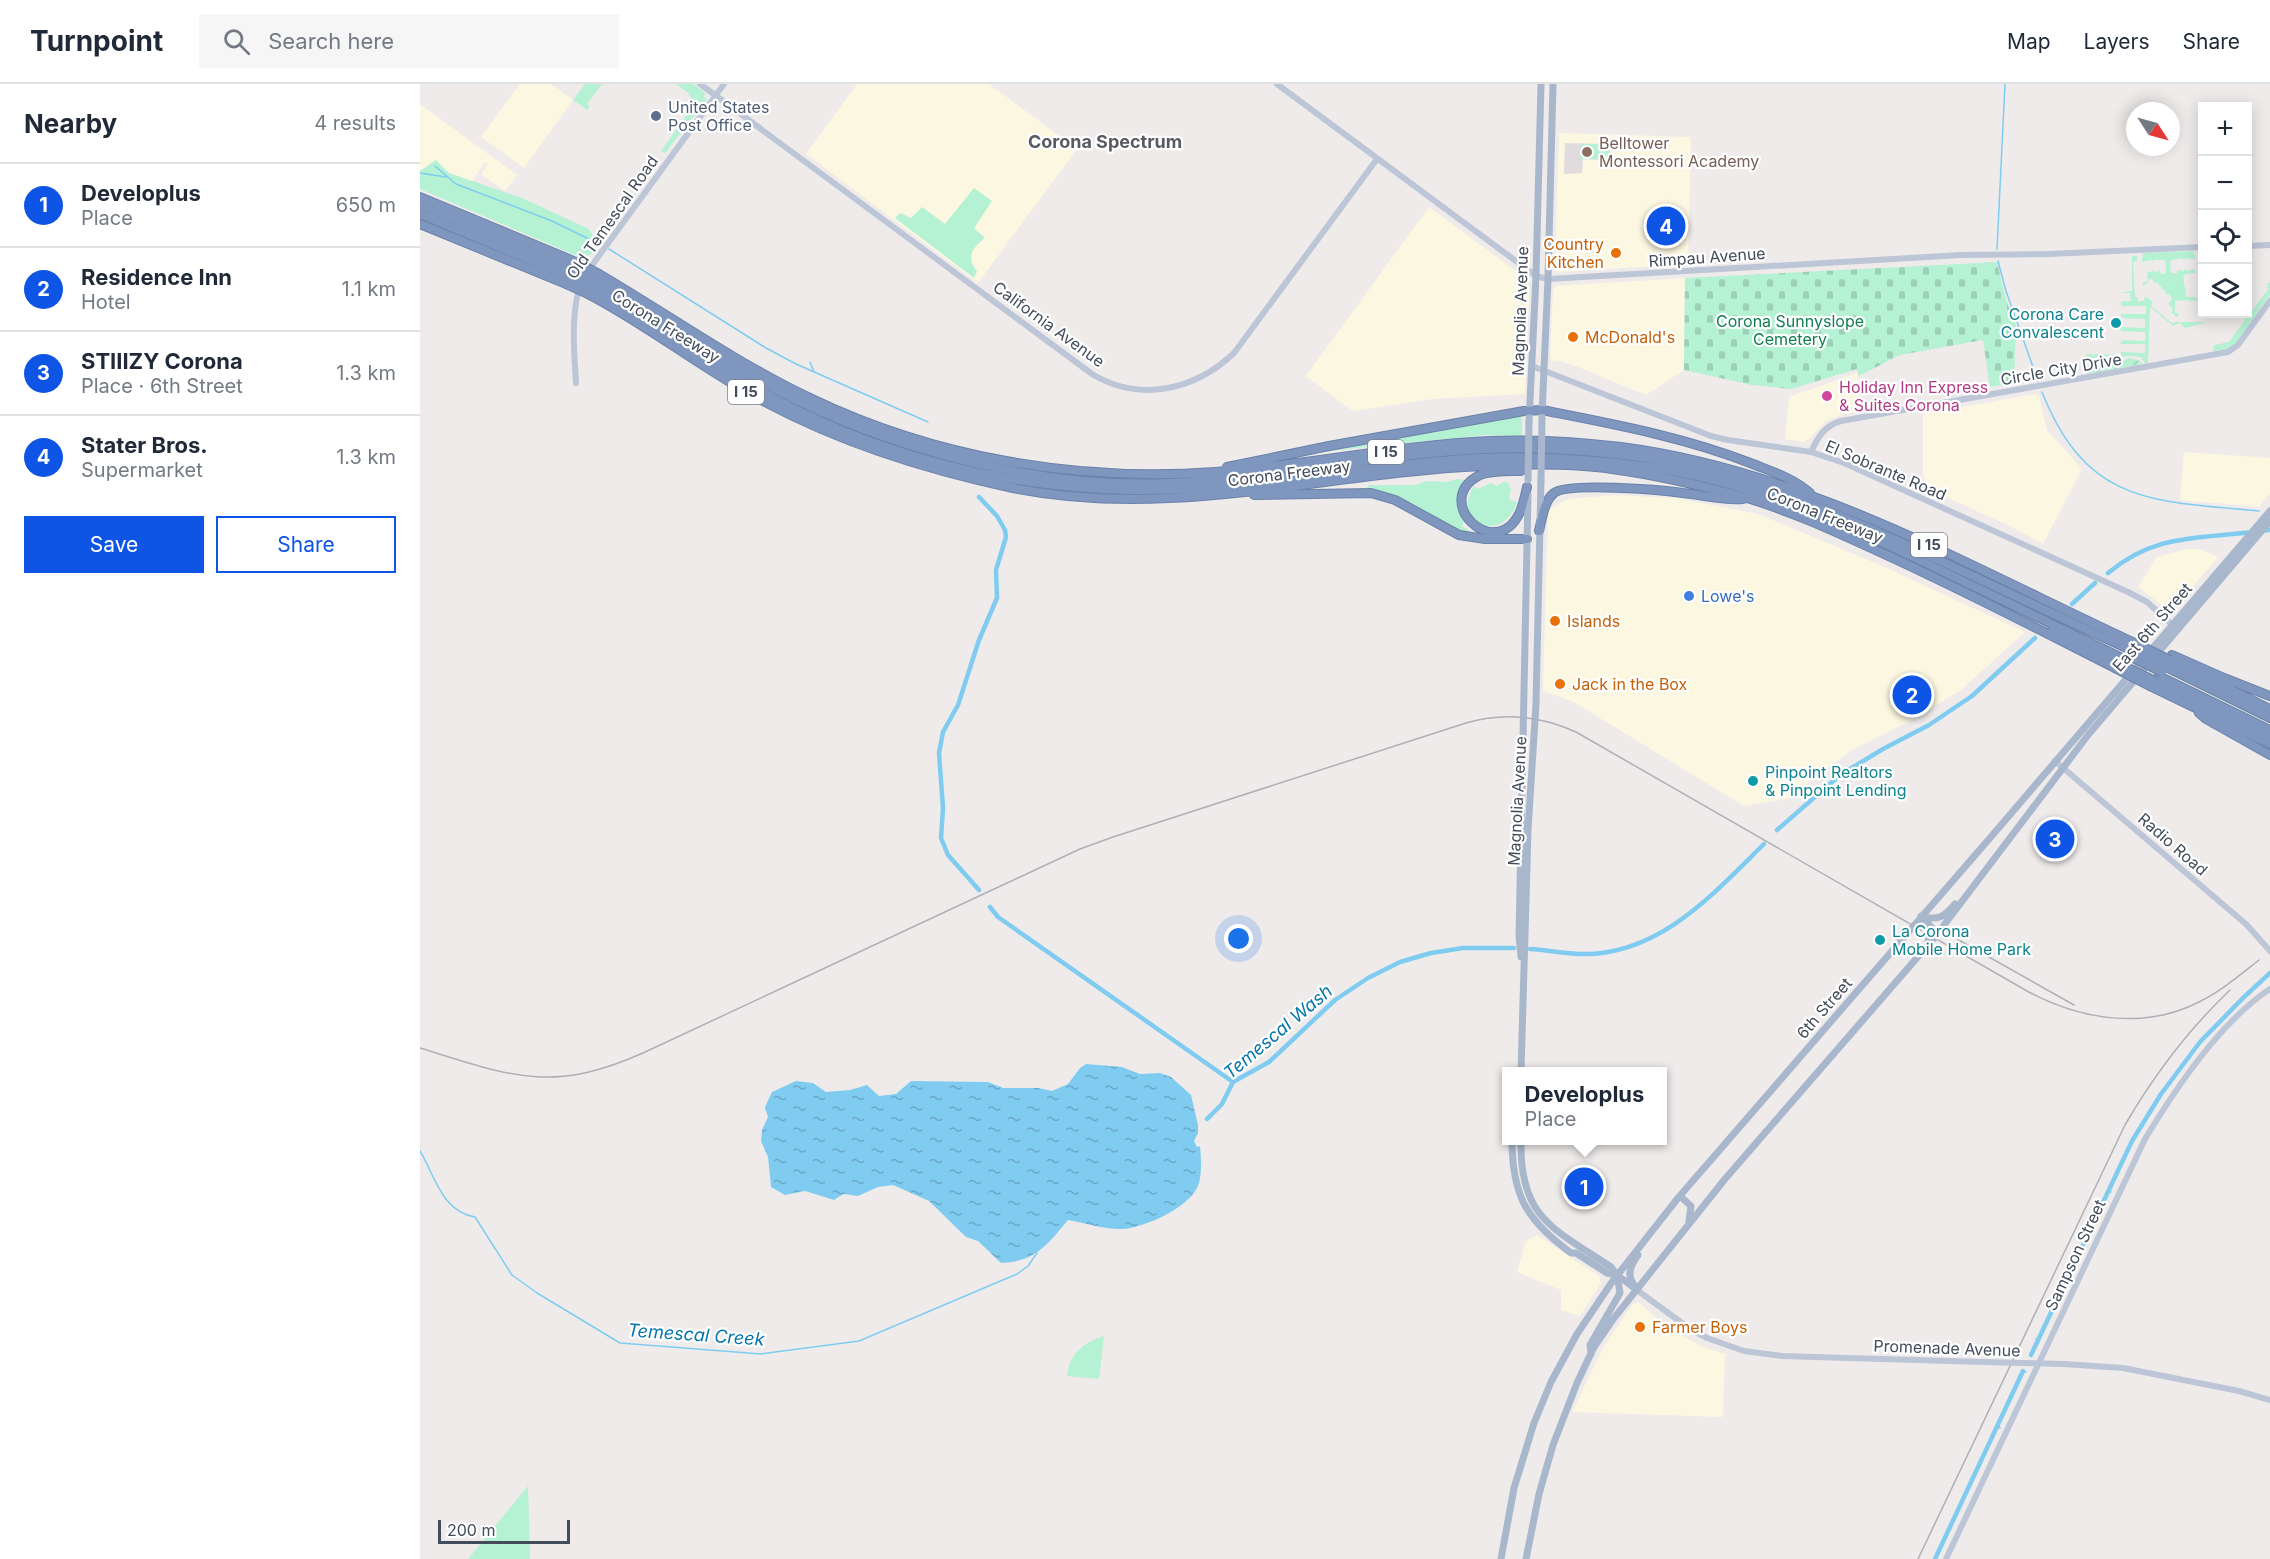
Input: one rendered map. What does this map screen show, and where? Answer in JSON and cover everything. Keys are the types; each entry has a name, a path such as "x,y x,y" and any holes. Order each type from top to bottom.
{"highway":[{"name":"Corona Freeway","path":"420,197 705,338 767,376 839,411 916,440 955,451 1018,463 1087,472 1136,475 1282,466 1423,447 1491,441 1555,441 1618,447 1683,458 1746,473 1813,496 1914,537 2039,615 2126,657 2150,650 2163,651 2162,671 2194,708 2270,744"},
{"path":"420,205 570,273"},
{"path":"420,214 570,273"},
{"name":"Corona Freeway","path":"420,224 556,279 570,273 593,284 627,316 751,395 848,441 917,465 1013,488 1050,494 1141,500 1234,494 1482,466 1609,468 1645,474 1749,499 1803,517 2039,615 2126,657 2270,709"},
{"path":"516,253 556,279"},
{"path":"593,284 663,321 769,386 870,432 958,458 1066,478 1123,483 1165,483 1276,474 1457,451 1514,448 1639,457 1721,474 1799,499 1854,526 1860,535 2039,615"},
{"path":"593,284 753,387 832,426 897,450"},
{"path":"663,321 705,338"},
{"path":"1209,472 1242,463 1329,446 1530,411 1661,434 1716,451 1797,482 1813,496"},
{"path":"848,441 897,450 983,473 1038,483 1131,490 1238,485 1478,458 1565,459 1644,466 1712,480 1762,494 1854,526 1864,524 2039,615 2126,657 2270,718"},
{"path":"1018,463 1066,478"},
{"path":"1528,484 1518,514 1510,525 1499,531 1486,532 1474,526 1462,510 1465,490 1481,475 1568,466"},
{"path":"1539,531 1546,505 1553,493 1575,487 1653,490 1729,500 1749,499"},
{"path":"1234,494 1266,496 1371,493 1395,500 1458,535 1485,539 1527,539"},
{"path":"2162,671 2224,678 2270,696"},
{"path":"2162,671 2270,725"},
{"path":"2162,671 2270,730"},
{"path":"2162,671 2270,736"},
{"path":"2194,708 2206,719 2270,755"}],"main road":[{"name":"California Avenue","path":"700,84 1092,374 1113,384 1135,390 1160,390 1185,384 1220,366 1234,353 1377,159"},
{"name":"Old Temescal Road","path":"576,383 573,326 577,292 582,279 724,84"},
{"name":"Rimpau Avenue","path":"1277,84 1536,276 1548,279 1961,255 2049,254 2198,247"},
{"name":"Magnolia Avenue","path":"1521,1067 1529,422 1536,276 1541,84"},
{"name":"Magnolia Avenue","path":"1523,935 1536,704 1542,414 1553,84"},
{"path":"1538,185 1550,184"},
{"path":"2252,246 2270,245"},
{"name":"Circle City Drive","path":"1811,452 1824,430 1841,421 2228,352 2238,345 2270,301"},
{"name":"El Sobrante Road","path":"1532,366 1711,436 1811,452 1844,463 2128,592 2147,603 2175,627"},
{"name":"East 6th Street","path":"2055,761 2249,546 2267,520 2270,510"},
{"name":"East 6th Street","path":"2063,767 2240,546 2267,520"},
{"path":"1527,539 1539,531"},
{"name":"Radio Road","path":"2055,761 2247,926 2270,951"},
{"name":"6th Street","path":"1617,1275 1680,1196 2055,761"},
{"path":"1526,1559 1539,1494 1553,1444 1591,1354 1614,1318 1725,1179 1919,955 2063,767"},
{"path":"1921,916 1931,919 1944,916 1966,889 1980,878"},
{"path":"1919,955 1928,942 1932,927 1921,916"},
{"name":"Sampson Street","path":"1946,1559 2145,1139 2199,1059 2233,1022 2270,989"},
{"path":"1501,1559 1514,1488 1531,1431 1551,1382 1605,1286 1606,1278 1542,1230 1525,1207 1514,1174 1512,1145"},
{"path":"1521,1145 1522,1174 1537,1211 1556,1231 1611,1267 1617,1275 1637,1290"},
{"path":"1680,1196 1691,1206 1688,1227"},
{"path":"1637,1290 1630,1280 1629,1270 1654,1235 1662,1218"},
{"path":"1571,1253 1576,1253 1607,1273 1617,1275"},
{"path":"1589,1313 1617,1275"},
{"path":"1591,1354 1590,1345 1620,1293 1617,1275"},
{"name":"Promenade Avenue","path":"1637,1290 1690,1329 1716,1342 1744,1351 1782,1356 2064,1364 2123,1368 2229,1389 2270,1400"}],"shaded area":[{"path":"520,84 551,84 573,100 524,168 481,137"},
{"path":"857,84 989,84 1077,149 978,283 806,154"},
{"path":"420,104 517,175 505,191 481,174 488,164 485,162 472,181 449,173 436,160 420,171"},
{"path":"1559,133 1691,137 1688,264 1558,272 1555,269"},
{"name":"Belltower Montessori Academy","path":"1565,143 1610,144 1610,160 1583,159 1582,173 1564,174"},
{"path":"1429,207 1528,280 1527,353 1523,356 1522,372 1526,374 1525,394 1432,399 1353,411 1306,376"},
{"path":"1685,278 1684,370 1646,395 1578,367 1557,360 1555,363 1550,358 1553,290 1556,286"},
{"path":"1857,373 1862,411 1826,421 1804,442 1785,439 1789,397"},
{"path":"2035,394 2039,396 2047,430 2082,469 2043,544 2010,526 1922,486 1925,482 1923,476 1923,414"},
{"path":"2184,452 2270,458 2270,493 2259,507 2180,500"},
{"path":"1614,495 1675,498 1758,514 1880,565 2025,632 1961,690 1910,721 1856,748 1790,798 1744,806 1572,701 1543,691 1548,510 1568,499"},
{"path":"2187,549 2200,549 2218,557 2172,611 2169,611 2138,587 2157,557"},
{"path":"1537,1235 1599,1276 1601,1283 1580,1316 1561,1310 1561,1290 1517,1272 1526,1241"},
{"path":"1638,1302 1665,1325 1686,1338 1705,1348 1725,1354 1723,1417 1572,1412 1603,1348 1632,1305"}],"green space":[{"path":"585,84 602,84 587,104 590,106 587,110 573,100"},
{"path":"676,84 693,84 705,93 704,97 707,99 665,153 661,151 696,102 689,96 690,94"},
{"path":"1581,144 1610,144 1610,160 1580,159"},
{"path":"436,160 449,173 522,198 589,229 599,244 593,253 582,258 420,189 420,171"},
{"path":"974,188 992,201 974,228 985,238 972,253 973,266 977,271 974,278 895,218 900,213 911,218 922,207 945,224"},
{"path":"2193,251 2196,259 2171,260 2172,273 2177,273 2177,270 2184,271 2184,268 2186,271 2195,269 2195,273 2183,275 2185,289 2187,289 2186,297 2196,297 2197,301 2191,300 2190,303 2189,300 2175,301 2175,313 2179,313 2177,317 2172,313 2173,309 2168,304 2172,299 2170,295 2165,294 2166,292 2156,282 2154,284 2153,279 2150,279 2143,287 2143,283 2148,280 2147,272 2152,272 2153,269 2154,272 2166,273 2165,260 2153,260 2153,263 2151,260 2142,262 2143,253"},
{"path":"2132,256 2137,256 2137,261 2133,262 2135,297 2138,301 2144,301 2147,297 2153,302 2151,306 2173,324 2175,322 2208,322 2185,328 2180,323 2173,326 2150,307 2148,363 2146,364 2140,357 2121,355 2121,352 2145,353 2145,344 2120,344 2122,340 2145,341 2145,332 2120,331 2121,327 2145,328 2145,319 2121,318 2121,314 2146,314 2146,306 2121,306 2122,301 2131,301 2130,293 2120,293 2132,291"},
{"name":"Corona Sunnyslope Cemetery","path":"1997,262 2006,300 2016,325 2014,383 1990,387 1983,340 1900,355 1859,376 1857,369 1791,389 1752,385 1684,370 1685,278"},
{"path":"2267,283 2270,283 2270,295 2235,344 2225,350 2213,351 2214,345 2229,342 2245,320 2242,318 2252,318 2252,311 2268,289"},
{"path":"2086,354 2127,356 2104,360 2101,356 2089,359 2087,363"},
{"path":"2129,358 2140,361 2142,364 2087,374 2086,372 2087,366 2090,365 2089,369 2110,366 2113,361 2118,361 2118,364"},
{"path":"1518,416 1522,418 1522,436 1485,435 1327,451 1328,449"},
{"path":"1458,479 1467,481 1460,510 1464,521 1462,526 1468,530 1468,534 1406,501 1367,488 1369,485 1416,485 1426,481 1446,482"},
{"path":"1505,481 1511,489 1510,500 1517,502 1510,515 1501,523 1491,526 1473,519 1468,499 1474,486 1478,489 1491,483 1497,486"},
{"path":"1104,1336 1099,1379 1067,1376 1074,1355 1084,1345"},
{"path":"528,1486 530,1559 468,1559"}],"water":[{"path":"1086,1064 1122,1067 1140,1074 1160,1073 1171,1077 1191,1095 1198,1125 1198,1133 1194,1141 1197,1147 1200,1146 1200,1179 1195,1192 1178,1208 1155,1220 1123,1229 1068,1220 1040,1250 1023,1259 1001,1263 978,1241 966,1237 929,1201 893,1185 878,1187 858,1196 843,1194 834,1200 805,1191 785,1195 771,1187 768,1157 761,1141 762,1130 768,1117 765,1107 772,1092 796,1081 813,1083 826,1092 850,1090 867,1085 879,1096 896,1094 911,1081 988,1082 1003,1088 1039,1088 1052,1091 1068,1084"}],"waterway":[{"path":"1997,249 2005,84"},
{"path":"435,166 456,184 552,221 599,244"},
{"path":"420,173 446,177"},
{"path":"609,249 766,348 796,364 928,422"},
{"path":"1998,261 2006,291 2038,381"},
{"path":"810,362 814,372"},
{"path":"2042,392 2060,429 2080,457 2102,477 2128,490 2156,499 2259,511"},
{"path":"979,497 997,516 1005,530 1006,537 996,570 997,598 979,640 958,705 943,732 939,753 943,808 941,838 948,855 979,890"},
{"name":"Temescal Wash","path":"2260,531 2270,530"},
{"name":"Temescal Wash","path":"2108,573 2125,560 2159,545 2177,540 2252,532"},
{"name":"Temescal Wash","path":"2072,604 2095,583"},
{"name":"Temescal Wash","path":"1777,830 1840,775 1929,725 1972,696 2035,638"},
{"name":"Temescal Wash","path":"1530,949 1580,954 1608,952 1635,945 1659,933 1704,901 1764,844"},
{"path":"990,907 998,917 1233,1082"},
{"name":"Temescal Wash","path":"1207,1119 1222,1104 1233,1082 1269,1062 1335,1000 1368,978 1400,962 1431,953 1463,948 1514,948"},
{"path":"2031,1355 2132,1141 2161,1094 2200,1042 2270,973"},
{"name":"Temescal Creek","path":"420,1151 447,1201 464,1214 475,1217 512,1275 537,1293 620,1343 761,1354 859,1341 1017,1274 1028,1266 1037,1253"},
{"path":"1935,1559 2023,1371"}],"railway":[{"path":"420,1048 506,1073 531,1076 556,1077 611,1066 1080,849 1466,723 1508,717 1536,719 1576,732 2027,991 2068,1009 2112,1018 2156,1016 2178,1011 2215,993 2259,960"},
{"path":"1957,939 2074,1005"},
{"path":"1918,1559 2125,1125 2173,1054 2230,990"}],"place":[{"name":"United States Post Office","path":"656,116"},
{"name":"Belltower Montessori Academy","path":"1587,152"},
{"name":"Stater Bros.","path":"1666,226"},
{"name":"Country Kitchen","path":"1616,253"},
{"name":"Corona Care Convalescent","path":"2116,323"},
{"name":"McDonald's","path":"1573,337"},
{"name":"Holiday Inn Express & Suites Corona","path":"1827,396"},
{"name":"Lowe's","path":"1689,596"},
{"name":"Islands","path":"1555,621"},
{"name":"Jack in the Box","path":"1560,684"},
{"name":"Residence Inn","path":"1912,695"},
{"name":"Pinpoint Realtors & Pinpoint Lending","path":"1753,781"},
{"name":"STIIIZY Corona","path":"2055,839"},
{"name":"La Corona Mobile Home Park","path":"1880,940"},
{"name":"Developlus","path":"1584,1187"},
{"name":"Farmer Boys","path":"1640,1327"}],"district":[{"name":"Corona Spectrum","path":"1105,142"}]}
